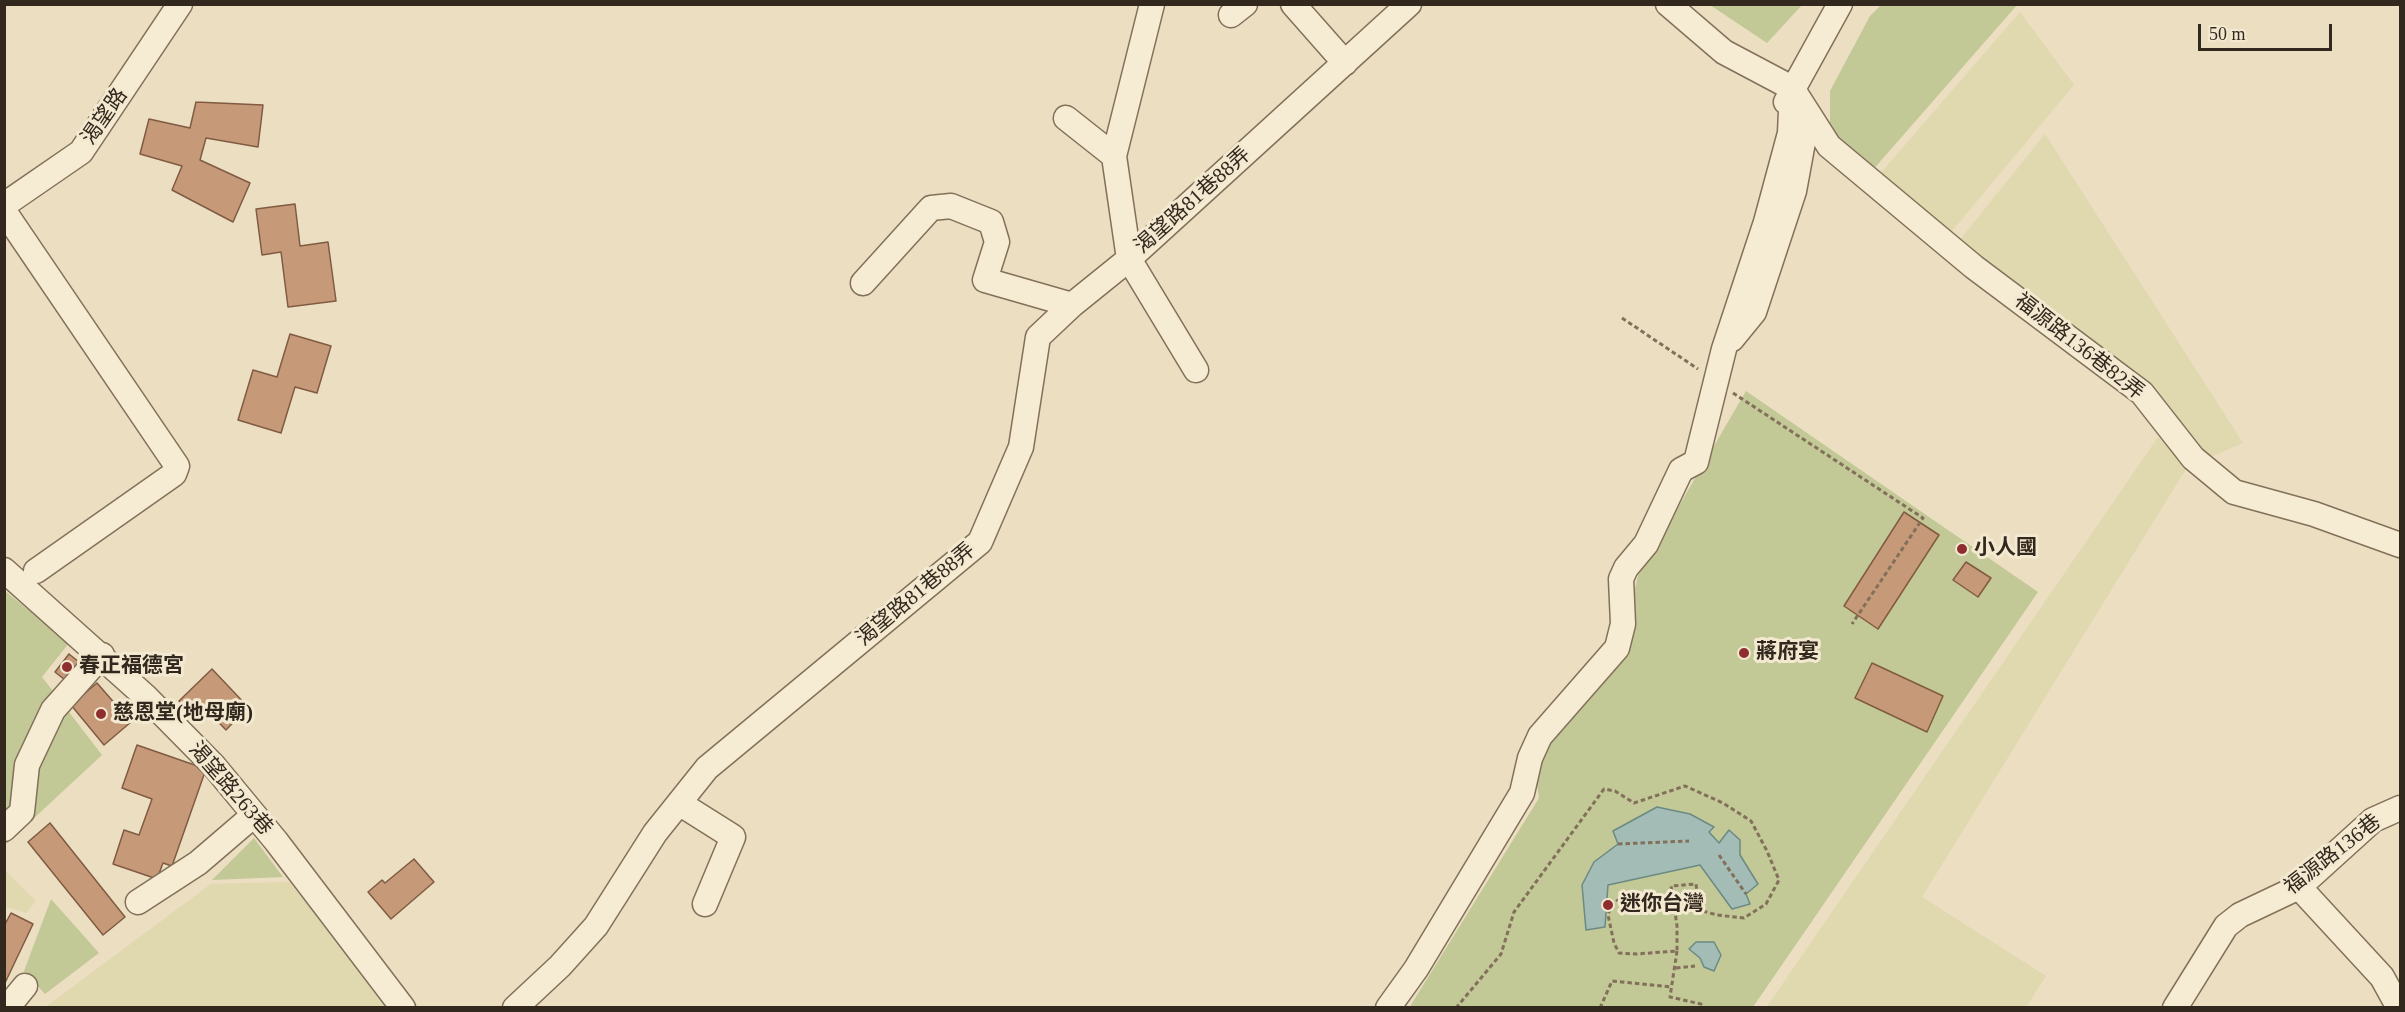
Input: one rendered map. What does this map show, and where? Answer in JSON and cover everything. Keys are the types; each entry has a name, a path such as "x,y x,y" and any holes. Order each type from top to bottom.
{"street":[{"name":"渴望路","path":"4,205 81,152 180,4"},
{"path":"1152,4 1114,156 1129,259 1196,370"},
{"path":"1293,4 1345,63"},
{"name":"渴望路81巷88弄","path":"514,1008 560,966 596,926 656,833 707,768 980,542 1021,447 1038,337 1072,304 1129,259 1409,4"},
{"path":"1668,4 1724,52 1792,88"},
{"path":"1388,1008 1416,969 1522,794 1530,758 1540,736 1617,648 1623,624 1622,579 1624,573 1646,544 1681,470 1696,462 1724,349 1766,222 1790,133 1792,88 1840,4"},
{"name":"福源路136巷82弄","path":"1792,88 1829,146 1974,267 2142,393 2193,458 2234,492 2314,514 2400,545"},
{"path":"1066,118 1114,156"},
{"path":"862,283 931,208 951,206 991,222 997,242 985,280 1072,304"},
{"path":"4,211 177,466 174,474 36,571"},
{"name":"渴望路263巷","path":"4,570 102,655 214,766 403,1008"},
{"path":"4,829 22,812 27,765 53,710 102,655"},
{"path":"679,803 733,837 705,904"},
{"name":"福源路136巷","path":"2175,1008 2226,926 2240,915 2299,887 2373,820 2400,808"},
{"path":"138,902 198,863 254,815"},
{"path":"2299,887 2382,977 2399,1008"},
{"path":"7,1008 25,986"}],"path":[{"path":"1622,318 1923,518 1852,624"},
{"path":"1456,1008 1501,954 1514,912 1604,789 1615,791 1634,803 1685,786 1723,803 1751,821 1779,880 1766,904 1744,918 1699,910 1696,884 1671,886 1677,951 1670,998 1701,1004 1700,1008"},
{"path":"1618,844 1689,841"},
{"path":"1719,855 1746,894"},
{"path":"1673,898 1621,898 1612,904 1608,915 1614,943 1619,952 1677,951"},
{"path":"1675,968 1695,966"},
{"path":"1600,1008 1612,981 1672,987"}],"shaded area":[{"path":"2020,12 2074,85 1951,232 1879,175"},
{"path":"2045,134 2243,443 2206,459 1959,241"},
{"path":"2158,437 2189,464 1922,897 2046,976 2026,1007 1766,1008"},
{"path":"5,870 36,901 26,913 7,907 5,912"},
{"path":"289,882 392,1008 44,1008 211,884"}],"green space":[{"path":"1710,5 1802,5 1767,43"},
{"path":"1881,5 2017,5 1871,172 1830,133 1830,91 1870,16"},
{"path":"1746,391 2038,592 1753,1007 1409,1008 1539,798 1533,757 1617,665 1638,576"},
{"path":"5,591 69,643 42,677 102,755 5,845"},
{"path":"254,838 283,877 212,880"},
{"path":"51,899 99,953 45,994 24,971"}],"water":[{"path":"1657,807 1690,814 1714,827 1709,832 1719,843 1729,830 1740,840 1740,855 1758,884 1746,894 1750,904 1732,909 1700,865 1608,885 1605,927 1586,930 1582,885 1594,862 1618,844 1613,831"},
{"path":"1696,942 1714,942 1721,955 1714,971 1704,967 1700,958 1689,949"}],"building":[{"path":"196,102 263,105 258,147 206,138 200,160 250,183 233,222 172,190 182,166 140,154 149,119 190,128"},
{"path":"295,204 300,246 328,242 336,301 288,307 281,252 262,255 256,209"},
{"path":"290,334 331,346 317,393 295,387 281,433 238,420 253,370 277,377"},
{"path":"1904,512 1939,535 1878,629 1844,606"},
{"path":"1966,562 1991,578 1978,597 1953,580"},
{"name":"春正福德宮","path":"69,654 79,662 65,680 55,672"},
{"path":"1872,663 1943,696 1927,732 1855,698"},
{"path":"212,669 248,707 226,730 197,700 187,709 179,701"},
{"name":"慈恩堂(地母廟)","path":"97,683 131,722 104,745 71,705"},
{"path":"137,745 206,769 172,866 163,863 157,879 113,864 124,830 139,835 152,799 122,788"},
{"path":"50,823 125,917 103,935 28,842"},
{"path":"414,859 434,882 391,919 368,892 382,880 385,883"},
{"path":"11,913 33,924 4,985 4,926"}],"place":[{"name":"小人國","path":"1962,549"},
{"name":"蔣府宴","path":"1744,653"},
{"name":"春正福德宮","path":"67,667"},
{"name":"慈恩堂(地母廟)","path":"101,714"},
{"name":"迷你台灣","path":"1608,905"}]}
